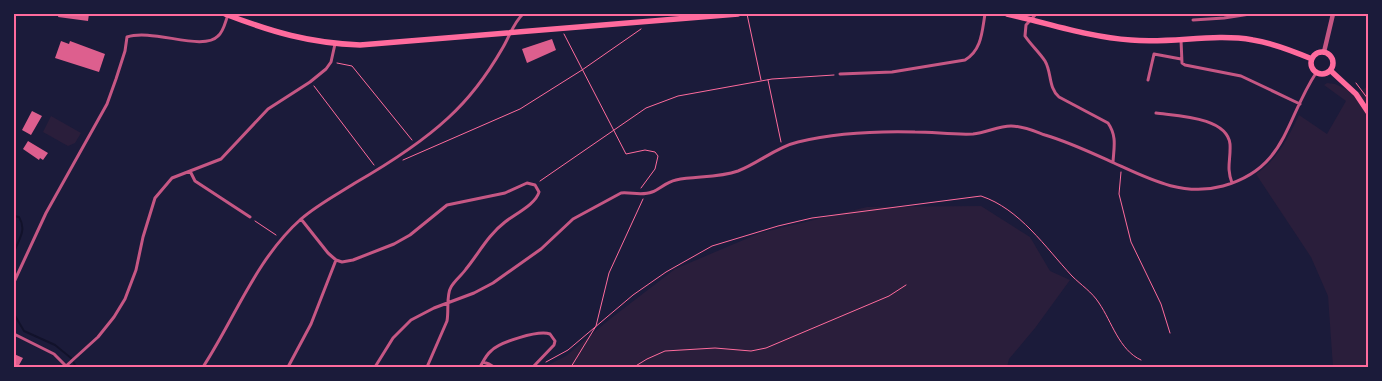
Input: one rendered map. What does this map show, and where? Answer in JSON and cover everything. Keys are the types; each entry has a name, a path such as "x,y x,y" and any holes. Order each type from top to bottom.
{"main road":[{"path":"227,14 282,34 312,41 335,44 378,44 663,18 738,14"},
{"path":"1007,14 1068,30 1111,38 1150,41 1227,38 1253,40 1281,47 1312,59"},
{"path":"1324,52 1333,59 1333,66 1331,71 1323,75 1316,73 1312,68 1312,59 1318,53 1324,52"},
{"path":"1331,71 1345,82 1368,112"}],"street":[{"path":"14,282 46,213 107,104 125,51 127,37 150,35 209,42 221,33 227,14"},
{"path":"203,367 260,269 281,239 301,219 318,206 416,145 448,118 469,96 493,63 523,14"},
{"path":"840,74 892,72 966,60 974,54 978,47 985,14"},
{"path":"1036,14 1026,25 1025,36 1049,69 1054,93 1108,123 1113,130 1115,138 1113,162"},
{"path":"1192,20 1250,14"},
{"path":"1324,52 1332,14"},
{"path":"1181,40 1182,63 1190,67 1241,76 1300,104"},
{"path":"14,334 54,354 67,366 98,336 114,317 125,299 136,270 143,237 155,198 172,178 221,159 268,109 310,82 326,69 331,62 335,44"},
{"path":"1148,80 1154,54 1181,59"},
{"path":"375,367 384,351 403,328 420,315 474,293 508,274 541,249 573,219 621,193 645,194 653,192 670,181 739,170 782,147 797,142 868,132 975,134 1009,126 1026,128 1053,137 1173,187 1204,190 1232,183 1255,172 1270,158 1284,138 1316,73"},
{"path":"1156,113 1206,121 1220,127 1229,140 1228,168 1232,183"},
{"path":"190,171 195,181 250,217"},
{"path":"301,219 336,260 342,262 353,260 394,244 410,235 447,205 505,193 527,183 535,185 539,192 537,199 503,224 489,238 452,285 449,292 446,321 427,367"},
{"path":"288,367 297,353 336,260"},
{"path":"480,367 489,352 499,346 536,333 550,334 555,341 554,345 533,367"},
{"path":"483,362 494,367"}],"path":[{"path":"747,14 761,80"},
{"path":"398,157 401,161 520,109 582,70 643,27"},
{"path":"564,34 626,154 645,150 655,152 658,156 655,169 639,193"},
{"path":"331,62 352,66 416,145"},
{"path":"535,185 646,108 678,96 768,79 840,74"},
{"path":"768,79 782,147"},
{"path":"310,82 378,170"},
{"path":"1122,166 1119,194 1131,242 1161,304 1170,333"},
{"path":"571,367 596,326 609,273 645,194"},
{"path":"544,363 568,350 633,296 666,272 712,246 812,218 981,196 1005,207 1024,224 1073,277 1094,296 1125,348 1134,357 1141,360"},
{"path":"250,217 281,239"},
{"path":"634,367 648,358 665,351 715,348 751,351 766,348 889,296 906,285"}],"shaded area":[{"path":"1327,83 1335,84 1356,94 1368,86 1368,367 1333,367 1328,296 1311,257 1256,174 1276,155 1299,115 1327,134 1346,101 1324,85"},
{"path":"51,116 81,133 75,143 68,146 43,132"},
{"path":"981,206 1030,237 1050,271 1070,280 1035,328 1009,359 1007,367 544,367 566,356 675,269 760,233 867,207"}],"building":[{"path":"59,14 89,14 88,21 58,17"},
{"path":"552,39 556,50 527,63 522,49"},
{"path":"61,41 69,44 70,41 105,54 99,72 55,58"},
{"path":"32,111 42,116 31,135 22,130"},
{"path":"28,141 48,153 43,160 40,158 39,160 23,149"},
{"path":"14,354 23,358 18,367 14,367"}],"waterway":[{"path":"14,216 19,217 22,226 14,252"},
{"path":"14,314 24,331 55,345 71,358"},
{"path":"74,363 76,367"}]}
